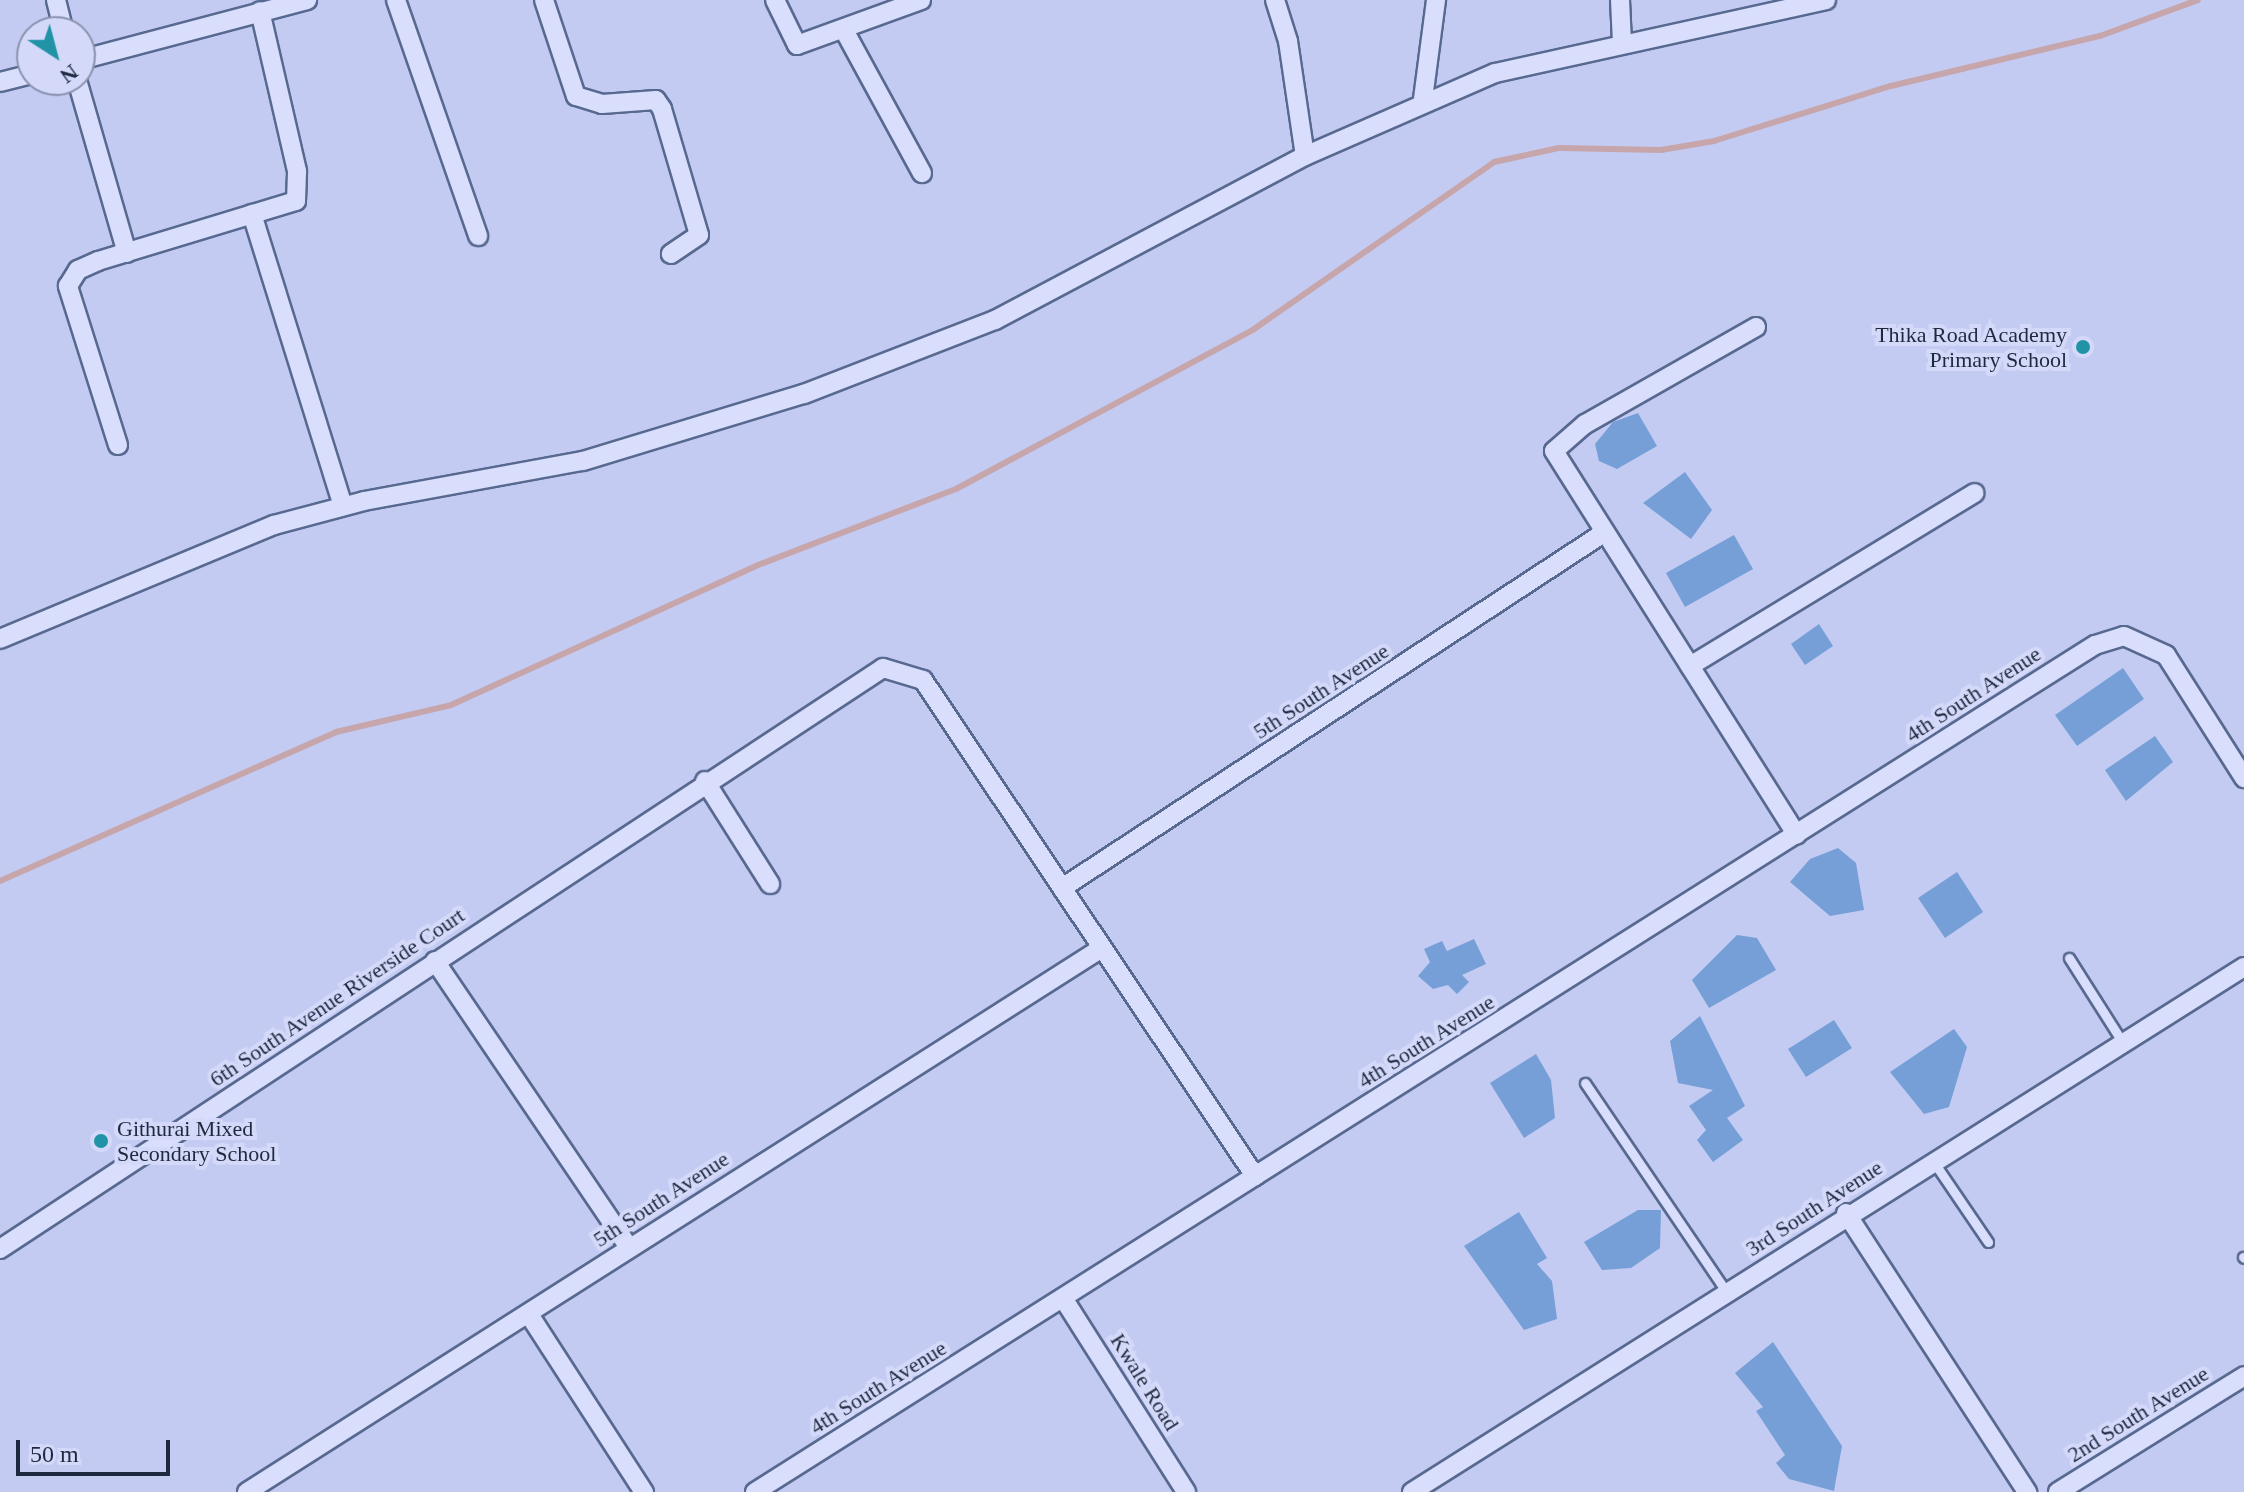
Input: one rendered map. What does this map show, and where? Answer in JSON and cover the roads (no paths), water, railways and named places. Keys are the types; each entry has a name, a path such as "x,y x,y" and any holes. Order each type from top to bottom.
{"street":[{"path":"96,56 307,0"},
{"path":"396,0 478,236"},
{"path":"544,0 576,96 602,104 656,100 662,109 699,235 671,254"},
{"path":"775,0 797,45 921,0"},
{"path":"1275,0 1288,41 1305,156"},
{"path":"1423,99 1436,0"},
{"path":"1620,0 1622,42"},
{"path":"0,639 274,525 343,506 583,461 804,394 995,320 1305,156 1423,99 1622,42 1826,0"},
{"path":"118,445 68,286 78,270 296,201 300,191 260,11"},
{"path":"844,30 922,173"},
{"path":"82,96 127,253"},
{"path":"252,214 343,506"},
{"path":"1756,327 1585,424 1554,451 1797,835"},
{"path":"1690,666 1974,493"},
{"name":"5th South Avenue","path":"1062,888 1605,532"},
{"name":"4th South Avenue","path":"755,1492 2095,645 2124,636 2166,655 2244,778"},
{"name":"6th South Avenue Riverside Court","path":"0,1249 702,783 883,668 904,669 923,680 1255,1176"},
{"path":"702,783 770,884"},
{"name":"5th South Avenue","path":"247,1492 530,1316 629,1247 1102,948"},
{"path":"435,961 629,1247"},
{"name":"3rd South Avenue","path":"1412,1492 1727,1293 1846,1213 2121,1040 2244,967"},
{"path":"1846,1213 2027,1492"},
{"name":"Kwale Road","path":"1063,1298 1186,1492"},
{"path":"530,1316 644,1492"},
{"name":"2nd South Avenue","path":"2058,1492 2244,1376"}],"lane":[{"path":"2069,958 2121,1040"},
{"path":"1585,1083 1727,1293"},
{"path":"1933,1161 1988,1242"}],"waterway":[{"path":"0,881 336,732 451,705 758,565 956,489 1254,329 1494,162 1559,148 1661,150 1714,141 1891,86 2100,36 2198,0"}],"place":[{"name":"Thika Road Academy Primary School","path":"2083,347"},
{"name":"Githurai Mixed Secondary School","path":"101,1141"}]}
